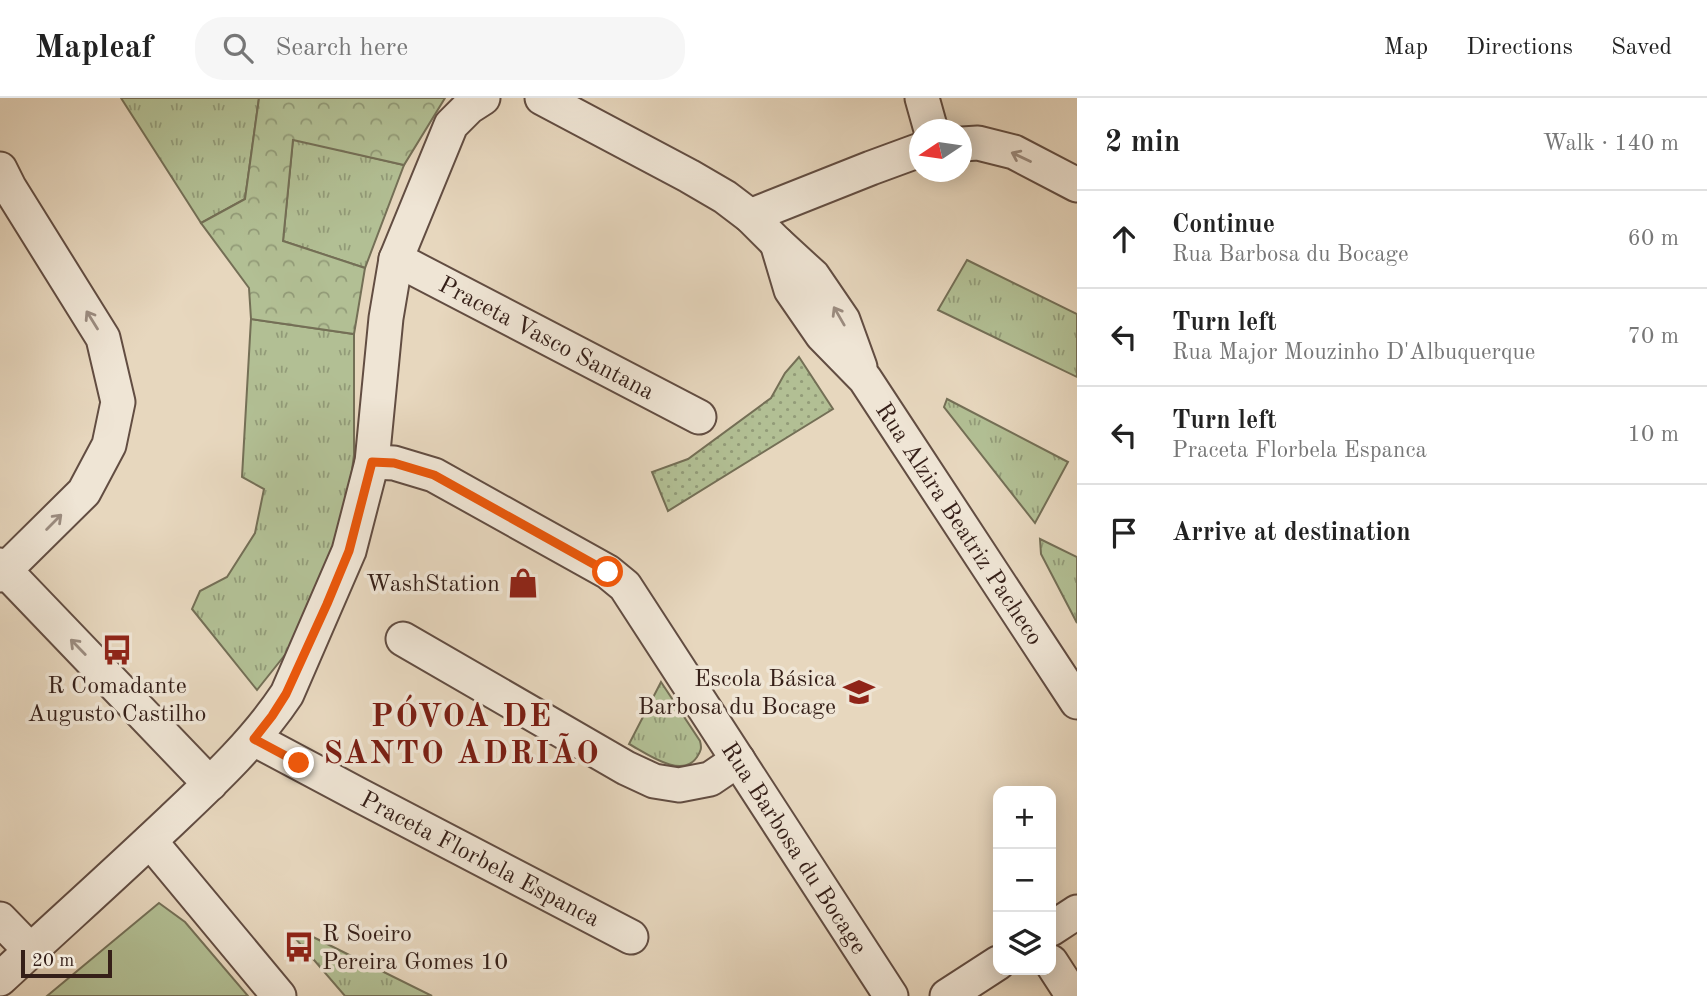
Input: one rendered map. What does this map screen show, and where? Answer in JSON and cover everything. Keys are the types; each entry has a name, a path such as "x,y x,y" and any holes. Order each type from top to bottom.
{"street":[{"path":"0,979 210,784 254,739 286,694 349,551 372,462 386,318 396,259 451,125 469,107 483,98"},
{"name":"Rua Alzira Beatriz Pacheco","path":"542,98 725,197 750,216 813,276 843,320 865,380 1077,702"},
{"path":"922,98 928,119"},
{"path":"972,143 1014,152 1077,185"},
{"path":"750,216 909,154"},
{"path":"0,169 103,338 118,402 109,445 84,492 2,570 210,784"},
{"name":"Praceta Vasco Santana","path":"396,259 699,417"},
{"name":"Rua Barbosa du Bocage","path":"372,462 394,463 434,475 608,572 625,586 891,996"},
{"path":"402,639 626,768 654,781 679,785 710,779 738,760"},
{"name":"Praceta Florbela Espanca","path":"254,739 632,937"},
{"path":"150,841 279,996"},
{"path":"1056,926 1077,912"},
{"path":"0,919 30,951"},
{"path":"947,996 993,966"},
{"path":"1056,970 1073,996"}],"green space":[{"path":"121,98 259,98 245,199 201,223"},
{"path":"259,98 445,98 404,165 293,140 283,241 365,268 354,334 251,319 249,288 201,223 245,199"},
{"path":"293,139 404,165 365,268 283,241"},
{"path":"967,260 1077,314 1077,377 938,310"},
{"path":"251,319 354,334 354,455 345,524 300,636 257,690 192,609 200,591 227,577 255,533 264,489 242,477"},
{"path":"799,357 833,409 668,511 652,472 688,459 771,398 785,373"},
{"path":"947,399 1068,462 1035,523 944,407"},
{"path":"1040,539 1077,557 1077,623 1041,554"},
{"path":"661,682 700,741 701,749 697,757 682,766 654,758 629,744"},
{"path":"159,903 185,922 248,996 47,996"},
{"path":"307,934 432,996 345,996 295,938"}],"place":[{"name":"WashStation","path":"523,583"},
{"name":"R Comadante Augusto Castilho","path":"117,650"},
{"name":"Escola Básica Barbosa du Bocage","path":"859,692"},
{"name":"R Soeiro Pereira Gomes 10","path":"299,947"}],"district":[{"name":"PÓVOA DE SANTO ADRIÃO","path":"462,734"}],"route":[{"path":"299,763 254,739 286,694 327,604 349,551 372,462 394,463 434,475 608,572"}]}
